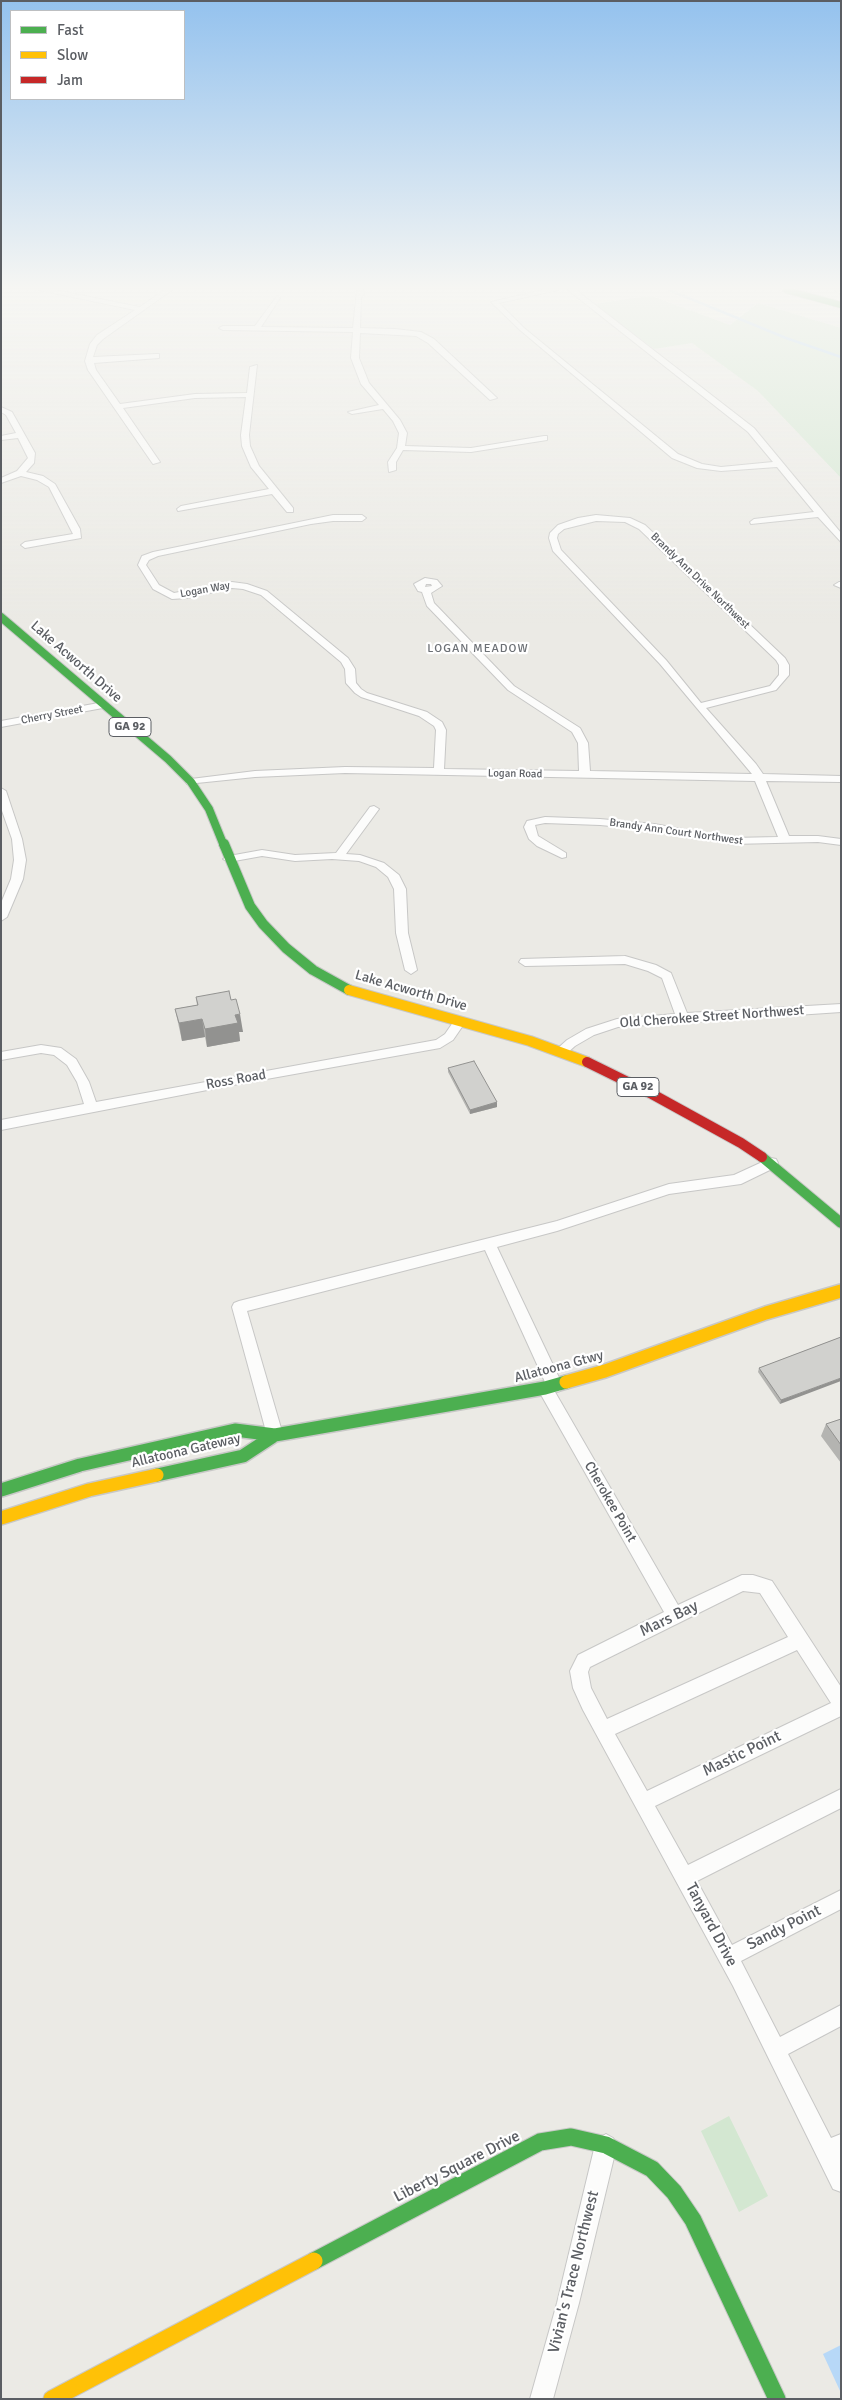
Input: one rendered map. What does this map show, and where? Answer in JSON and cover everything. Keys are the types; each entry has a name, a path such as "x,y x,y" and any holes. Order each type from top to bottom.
{"main road":[{"name":"Lake Acworth Drive","path":"1,617 168,760 191,782 209,809 250,906 263,924 286,948 313,970 344,988 376,999 514,1035 562,1052 665,1100 741,1143 771,1164 841,1223"},
{"path":"829,1212 841,1232"},
{"name":"Allatoona Gtwy","path":"275,1435 550,1387 605,1371 809,1300 839,1286"},
{"name":"Allatoona Gateway","path":"1,1490 80,1465 207,1435 235,1430 275,1435"},
{"name":"Allatoona Gateway","path":"1,1518 64,1497 117,1483 243,1456 275,1435"},
{"name":"Liberty Square Drive","path":"52,2399 540,2142 571,2137 606,2145 652,2169 674,2192 693,2220 777,2399"}],"street":[{"path":"114,402 156,462"},
{"path":"117,407 152,402"},
{"path":"249,402 244,435 246,446 255,467 290,510"},
{"path":"380,402 401,427 403,433 401,448 392,462 392,470"},
{"path":"609,402 675,456 700,466 722,469 779,464"},
{"path":"715,402 751,430 841,539"},
{"path":"352,412 384,407"},
{"path":"1,408 8,414 32,458 30,463 20,473 1,481"},
{"path":"1,438 21,435"},
{"path":"401,448 471,450 544,438"},
{"path":"20,473 40,478 52,486 78,536 25,545"},
{"path":"181,509 274,491"},
{"path":"754,522 820,514"},
{"name":"Logan Way","path":"362,518 333,518 156,554 145,558 142,565 156,587 172,596 187,595 232,585 244,586 264,593 345,660 350,669 351,683 358,691 364,695 423,714 438,724 441,730 439,772"},
{"name":"Brandy Ann Drive Northwest","path":"699,707 773,688 784,675 784,665 780,658 642,526 627,520 596,518 581,520 561,527 554,533 553,538 558,550 663,662 699,707 752,766 759,777 785,840"},
{"path":"426,590 430,604 511,688 568,723 576,730 583,743 585,776"},
{"name":"Cherry Street","path":"1,724 104,705"},
{"name":"Logan Road","path":"191,782 246,775 312,771 841,779"},
{"path":"1,791 6,816 19,848 19,870 1,917"},
{"path":"339,856 374,809"},
{"name":"Brandy Ann Court Northwest","path":"562,855 541,844 533,836 529,827 532,823 544,820 600,822 654,827 732,841 818,839 841,842"},
{"path":"229,859 262,854 295,858 339,856 360,858 380,865 388,870 398,882 401,897 402,933 410,970"},
{"path":"525,962 625,960 652,968 667,976 682,1017"},
{"name":"Old Cherokee Street Northwest","path":"562,1052 571,1042 602,1027 617,1023 682,1017 841,1008"},
{"name":"Ross Road","path":"1,1125 440,1044 450,1037 460,1021"},
{"path":"1,1056 40,1049 57,1051 72,1062 91,1107"},
{"path":"275,1435 239,1307 557,1226 669,1189 736,1180 771,1164"},
{"name":"Cherokee Point","path":"488,1244 550,1387 675,1616"},
{"name":"Mars Bay","path":"579,1671 584,1661 593,1655 742,1584 753,1583 766,1587 800,1640"},
{"path":"604,1730 800,1640 841,1703"},
{"name":"Tanyard Drive","path":"579,1671 582,1688 728,1957 775,2050 834,2148 841,2181"},
{"name":"Mastic Point","path":"644,1802 841,1707"},
{"path":"685,1877 841,1798"},
{"name":"Sandy Point","path":"728,1957 841,1899"},
{"path":"775,2050 841,2015"},
{"name":"Vivian's Trace Northwest","path":"541,2399 568,2303 606,2145"}],"green space":[{"path":"768,402 841,402 841,478"},
{"path":"729,2116 768,2196 739,2212 701,2131"}],"water":[{"path":"841,2345 841,2393 823,2354"}],"building":[{"path":"229,991 231,1000 236,999 240,1014 235,1015 238,1023 205,1029 202,1019 179,1023 175,1009 198,1005 196,997"},
{"path":"474,1061 497,1102 470,1110 448,1068"},
{"path":"841,1337 841,1378 781,1400 759,1368"},
{"path":"841,1419 841,1445 826,1424"}],"traffic: fast":[{"path":"1,617 168,759 191,782 209,809 250,906 263,924 286,948 313,970 349,990"},
{"path":"762,1157 841,1223"},
{"path":"1,1490 80,1465 235,1430 275,1435 545,1388 566,1382"},
{"path":"157,1475 243,1456 275,1435"},
{"path":"314,2261 540,2142 571,2137 606,2145 652,2169 674,2192 693,2220 777,2399"}],"traffic: slow":[{"path":"349,990 530,1041 587,1062"},
{"path":"566,1382 605,1371 766,1313 841,1291"},
{"path":"1,1518 89,1490 157,1475"},
{"path":"52,2399 314,2261"}],"traffic: jam":[{"path":"587,1062 652,1094 741,1143 762,1157"}],"district":[{"name":"LOGAN MEADOW","path":"478,649"}]}
